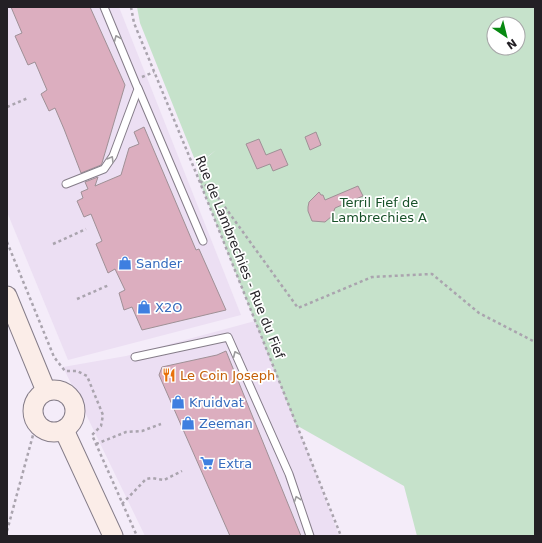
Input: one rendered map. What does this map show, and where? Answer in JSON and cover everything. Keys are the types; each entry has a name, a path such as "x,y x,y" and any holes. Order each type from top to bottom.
{"main road":[{"path":"7,296 46,391"},
{"path":"60,390 72,399 75,406 74,419 64,430 58,432 46,431 36,424 33,418 33,405 36,399 46,391 60,390"},
{"path":"64,430 113,536"}],"lane":[{"path":"104,7 203,241"},
{"path":"66,184 104,169 113,156 138,88"},
{"path":"135,357 228,337 289,474 310,536"}],"path":[{"name":"Rue de Lambrechies - Rue du Fief","path":"131,7 134,23 199,180 341,536"},
{"path":"7,107 28,98"},
{"path":"199,180 214,192 298,308 372,277 432,274 479,314 535,342"},
{"path":"53,244 86,229"},
{"path":"7,242 54,357 64,371 77,370 87,376 103,415 101,426 92,435 136,536"},
{"path":"77,299 109,285"},
{"path":"7,531 36,424"},
{"path":"96,444 126,432 142,431 161,424"},
{"path":"122,504 146,479 152,478 164,480 182,471"}],"shaded area":[{"path":"7,7 119,7 241,315 68,360 7,212"},
{"path":"255,321 314,468 339,536 145,536 63,367 126,356"}],"green space":[{"name":"Terril Fief de Lambrechies A","path":"137,7 535,7 535,536 417,536 404,486 296,425 199,180 198,169 202,162 216,150 197,165 140,23"}],"building":[{"path":"11,7 90,7 125,85 101,165 81,173 55,108 49,111 41,94 47,90 35,62 28,65 15,36 22,33"},
{"path":"144,127 196,250 199,249 226,310 142,330 132,307 124,310 119,293 125,290 115,269 108,273 96,244 102,241 91,214 84,217 77,201 83,198 81,192 88,189 85,182 98,177 95,186 121,175 129,148 139,144 134,132"},
{"path":"316,132 321,145 310,150 305,137"},
{"path":"259,139 266,155 281,149 288,165 273,171 270,164 257,169 246,144"},
{"path":"358,186 363,196 335,208 332,216 325,222 312,221 308,211 309,202 319,192 323,195 325,200"},
{"path":"226,351 301,536 230,536 159,375 162,367 217,355"}],"place":[{"name":"Sander","path":"125,263"},
{"name":"X2O","path":"144,307"},
{"name":"Le Coin Joseph","path":"169,375"},
{"name":"Kruidvat","path":"178,402"},
{"name":"Zeeman","path":"188,423"},
{"name":"Extra","path":"207,463"}]}
